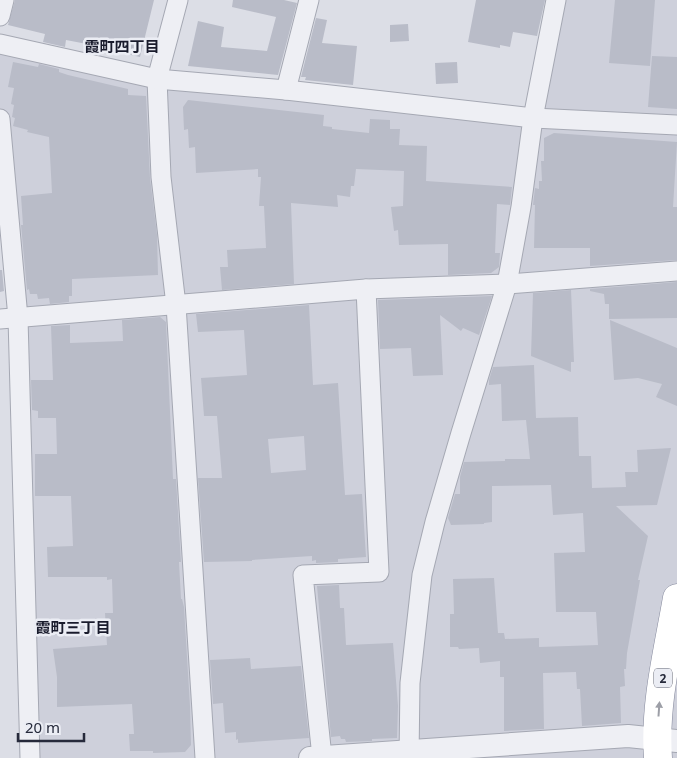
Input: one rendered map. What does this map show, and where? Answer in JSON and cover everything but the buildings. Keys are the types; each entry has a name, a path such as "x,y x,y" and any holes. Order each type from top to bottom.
{"highway":[{"name":"2","path":"664,747 660,699 677,598"}],"street":[{"path":"0,16 4,0"},
{"path":"178,0 157,79 161,177 176,305 205,758"},
{"path":"286,90 309,0"},
{"path":"409,754 410,683 422,575 434,522 507,284 521,207 533,118 556,0"},
{"path":"0,44 157,79 286,90 533,118 677,125"},
{"path":"0,120 30,758"},
{"path":"9,318 366,289 507,284 677,271"},
{"path":"322,757 303,575 379,572 366,289"},
{"path":"310,758 409,754 628,736 664,747"}],"shaded area":[{"path":"564,0 677,0 677,758 23,758 20,304 0,134 0,38 191,84 540,113"}],"district":[{"name":"霞町四丁目","path":"122,46"},
{"name":"霞町三丁目","path":"73,627"}]}
